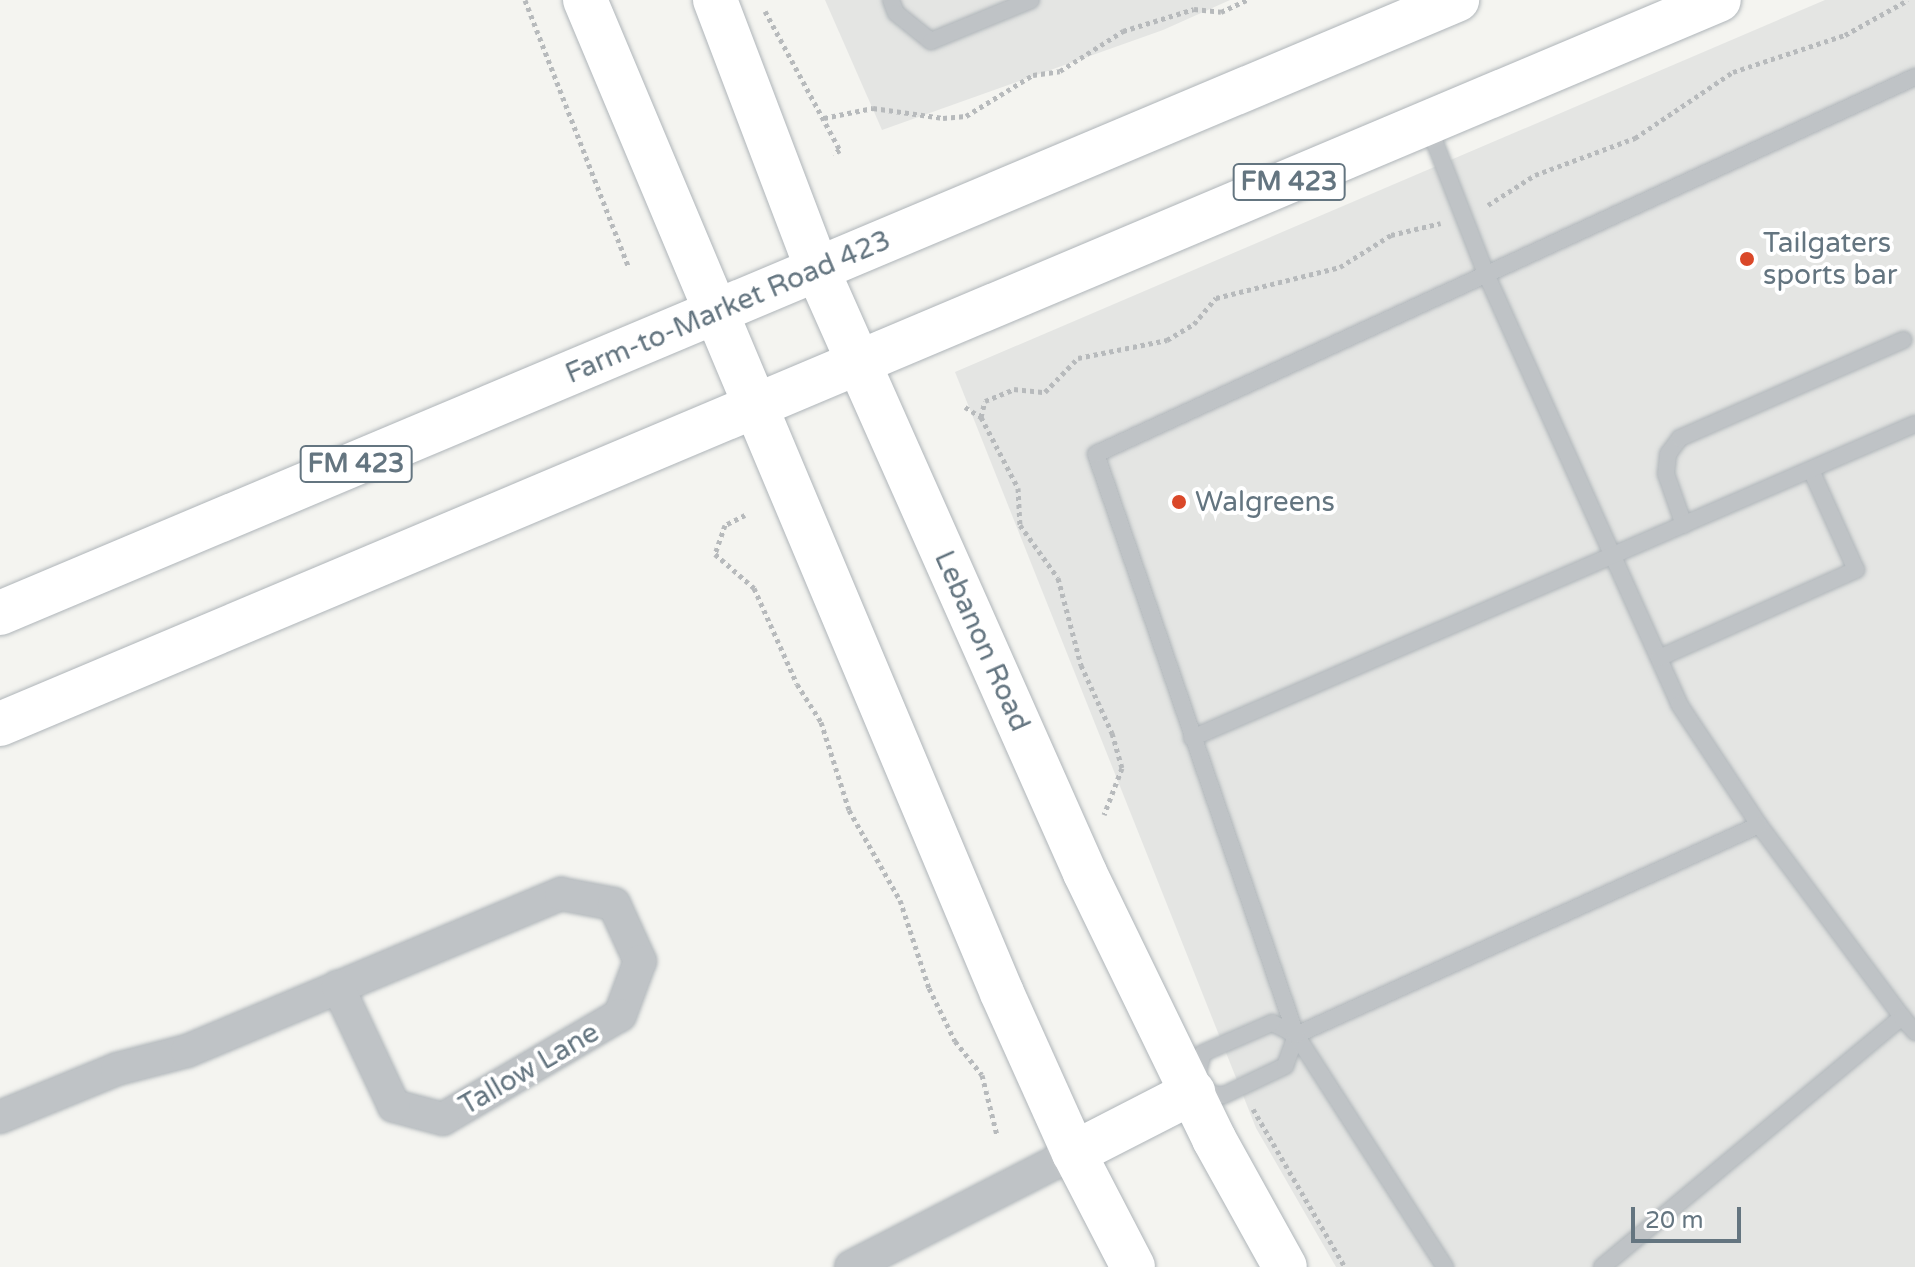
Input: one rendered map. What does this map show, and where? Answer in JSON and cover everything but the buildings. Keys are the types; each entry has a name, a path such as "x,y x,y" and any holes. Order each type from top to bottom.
{"main road":[{"path":"585,0 713,315 1074,1153 1133,1267"},
{"name":"Lebanon Road","path":"715,0 817,269 1085,873 1193,1092 1285,1267"},
{"name":"Farm-to-Market Road 423","path":"0,613 1457,0"},
{"name":"FM 423","path":"0,724 1719,0"},
{"path":"1074,1153 1193,1092"}],"street":[{"name":"Tallow Lane","path":"0,1117 117,1069 187,1051 338,987 561,894 614,904 640,961 620,1015 443,1119 394,1106 338,987"},
{"path":"851,1267 1074,1153"}],"lane":[{"path":"891,0 896,13 931,41 1031,0"},
{"path":"1445,1267 1296,1035 1096,454 1915,77"},
{"path":"1428,124 1487,276 1679,704 1759,825 1915,1032"},
{"path":"1684,525 1666,474 1668,454 1680,438 1903,340"},
{"path":"1192,738 1915,425"},
{"path":"1659,658 1856,570 1811,470"},
{"path":"1296,1035 1272,1023 1203,1053 1193,1092 1224,1095 1285,1066 1296,1035 1759,825"},
{"path":"1602,1267 1902,1017"}],"path":[{"path":"525,0 628,266"},
{"path":"759,0 840,150 833,154"},
{"path":"824,118 873,108 966,116 1033,75 1060,71 1123,31 1194,9 1221,12 1247,0"},
{"path":"981,417 985,401 1014,389 1045,392 1078,358 1167,340 1194,324 1216,298 1340,267 1391,235 1426,230 1496,202 1535,175 1635,138 1733,72 1845,35 1908,0"},
{"path":"965,407 981,417 1018,488 1020,525 1058,578 1081,665 1112,733 1122,768 1106,802 1108,826"},
{"path":"745,515 725,525 715,554 754,588 797,684 821,722 849,810 900,900 929,988 955,1041 982,1075 997,1135"},
{"path":"1249,1102 1345,1267"}],"shaded area":[{"path":"825,0 1230,0 1163,30 882,130"},
{"path":"1825,0 1915,0 1915,1267 1336,1267 1256,1128 955,372"}],"place":[{"name":"Tailgaters sports bar","path":"1747,259"},
{"name":"Walgreens","path":"1179,502"}]}
